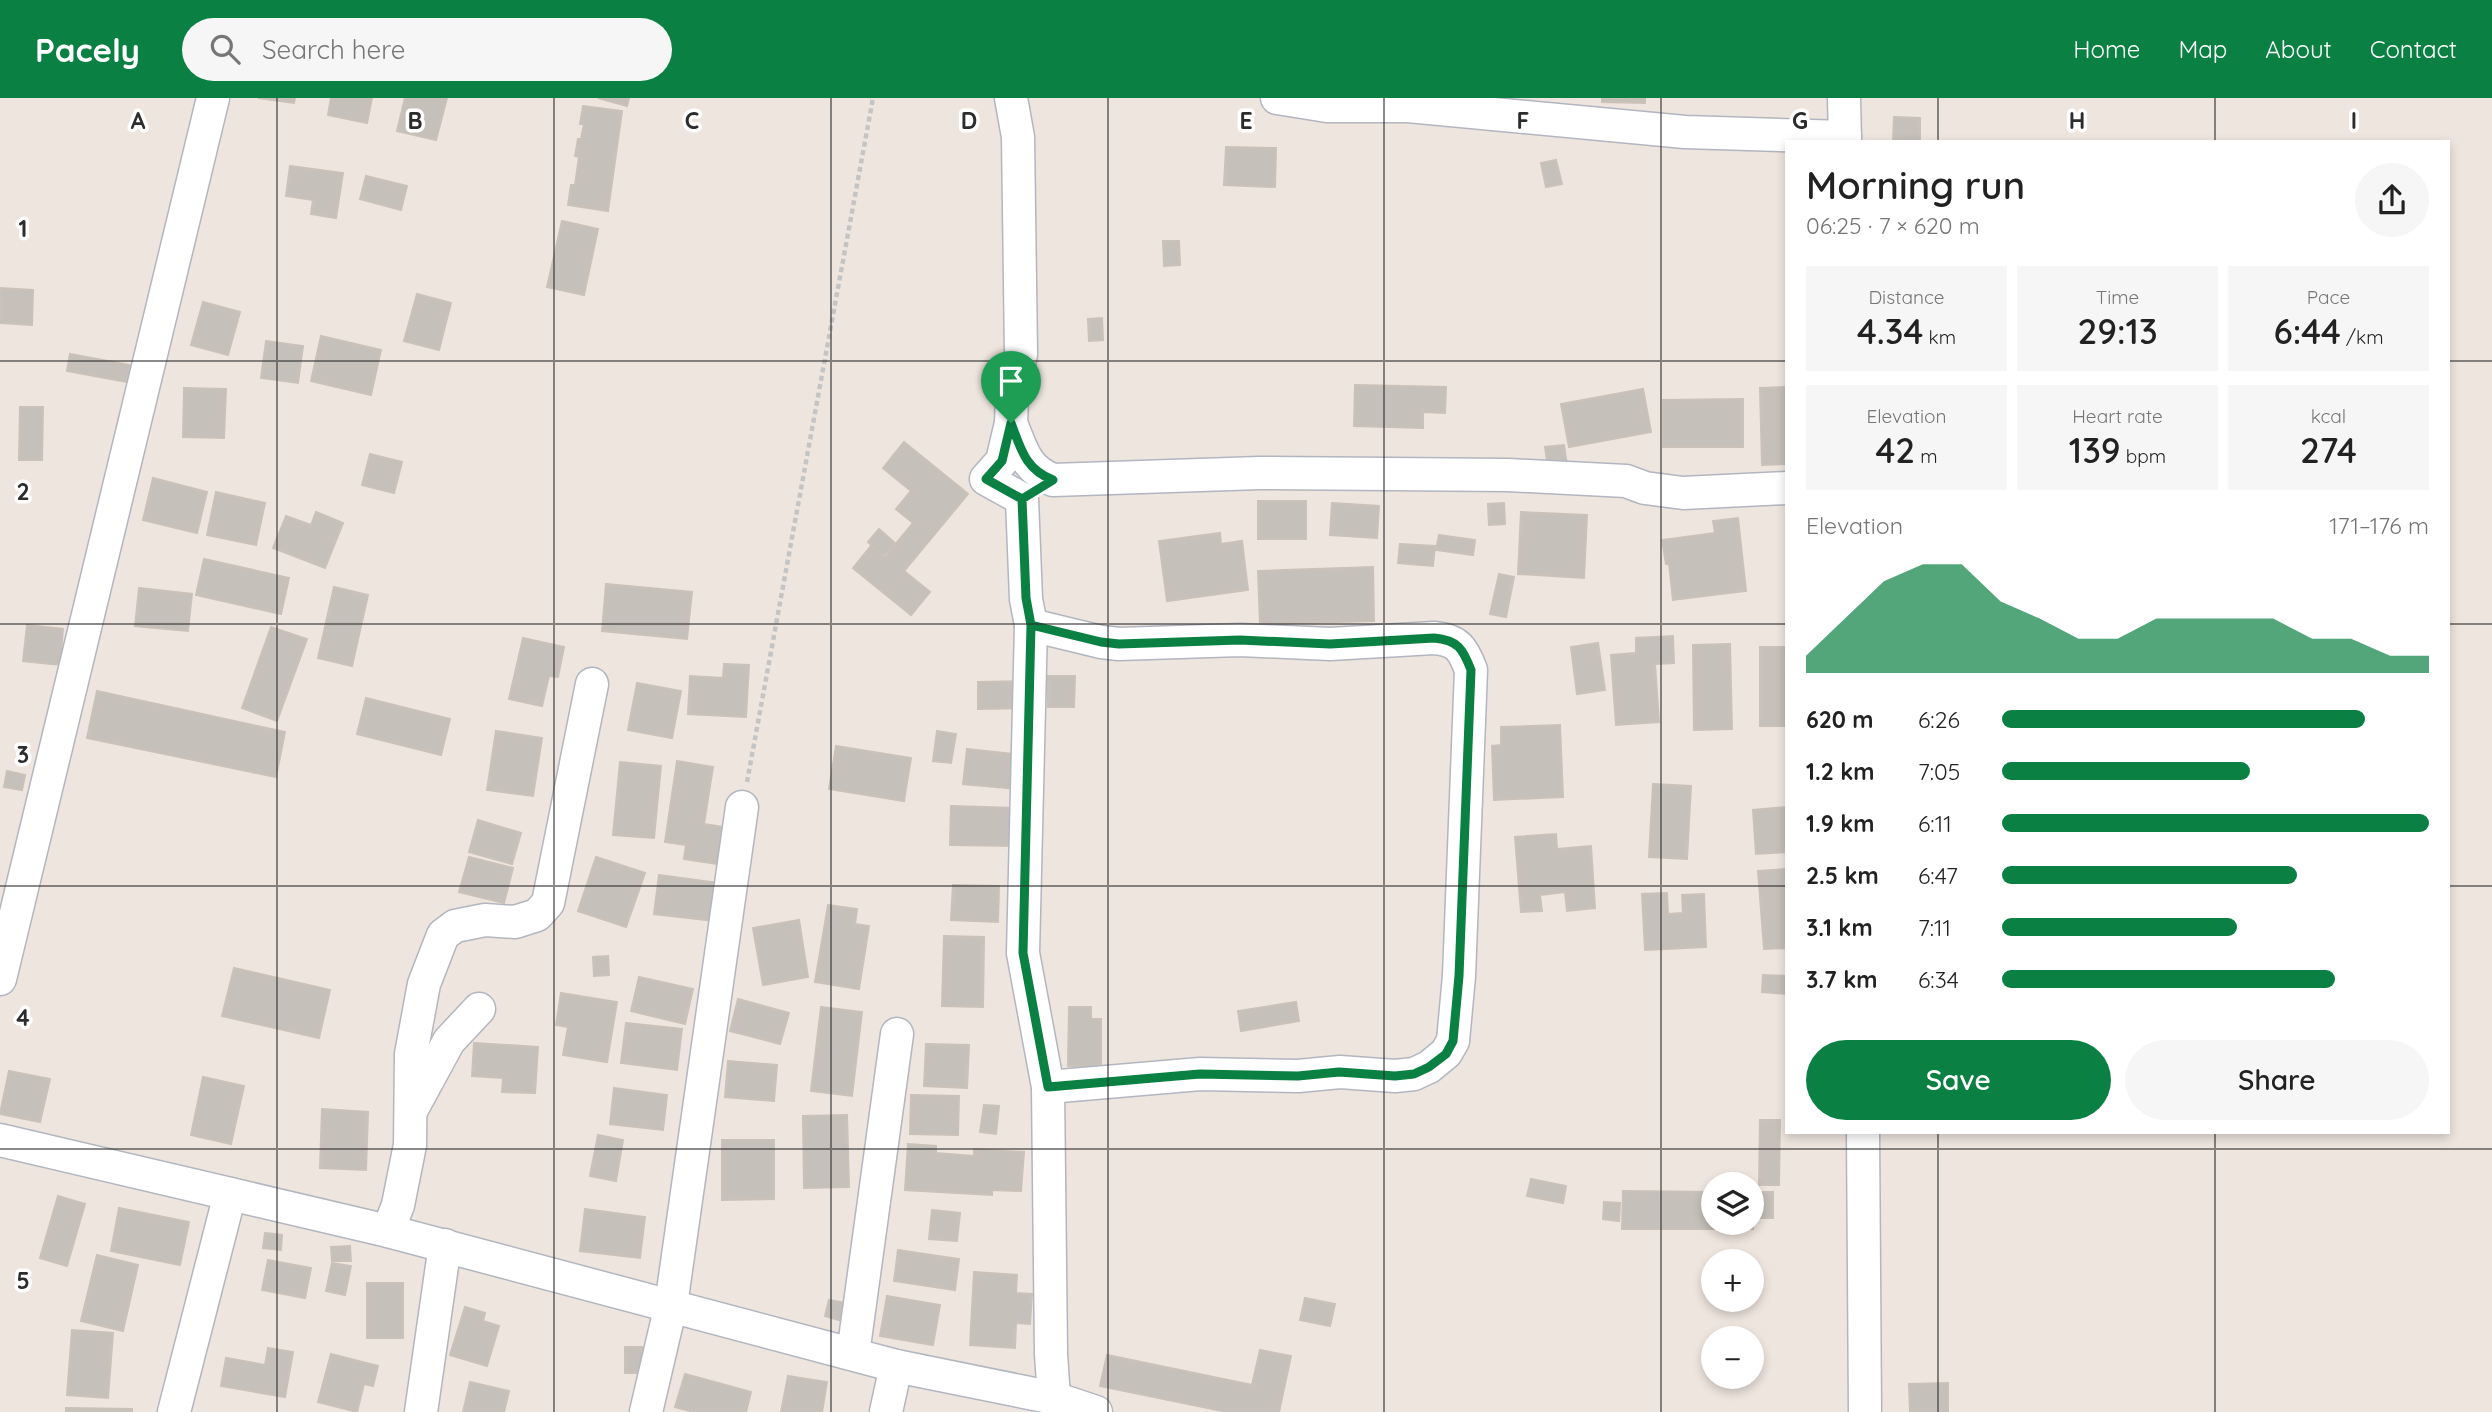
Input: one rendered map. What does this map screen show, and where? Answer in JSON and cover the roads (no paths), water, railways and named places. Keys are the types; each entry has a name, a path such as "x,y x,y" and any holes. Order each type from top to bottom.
{"street":[{"path":"0,979 213,98"},
{"path":"1011,98 1018,136 1021,354 1012,397 1011,423 1002,461 986,479 1022,499"},
{"path":"1277,98 1327,106 1408,106 1685,132 1845,140 1844,98"},
{"path":"1011,423 1029,464 1039,474 1053,480 1259,473 1480,475 1619,480 1645,488 1682,493 1785,488"},
{"path":"1022,499 1053,480"},
{"path":"1022,499 1026,598 1031,625 1023,953 1048,1087 1051,1354 1054,1398"},
{"path":"1031,625 1119,644 1240,640 1330,644 1442,639 1450,640 1459,647 1471,670 1459,976 1453,1041 1446,1054 1414,1074 1395,1076 1339,1072 1298,1076 1200,1074 1048,1087"},
{"path":"388,1231 398,1205 410,1145 411,1054 424,984 443,935 455,926 485,920 515,922 537,915 548,903 592,684"},
{"path":"646,1412 671,1305 742,807"},
{"path":"411,1112 449,1041 479,1009"},
{"path":"853,1354 897,1034"},
{"path":"1863,1134 1865,1412"},
{"path":"0,1140 445,1245 896,1366 1054,1398 1096,1412"},
{"path":"174,1412 230,1194"},
{"path":"421,1412 445,1245"},
{"path":"886,1412 896,1366"}]}
